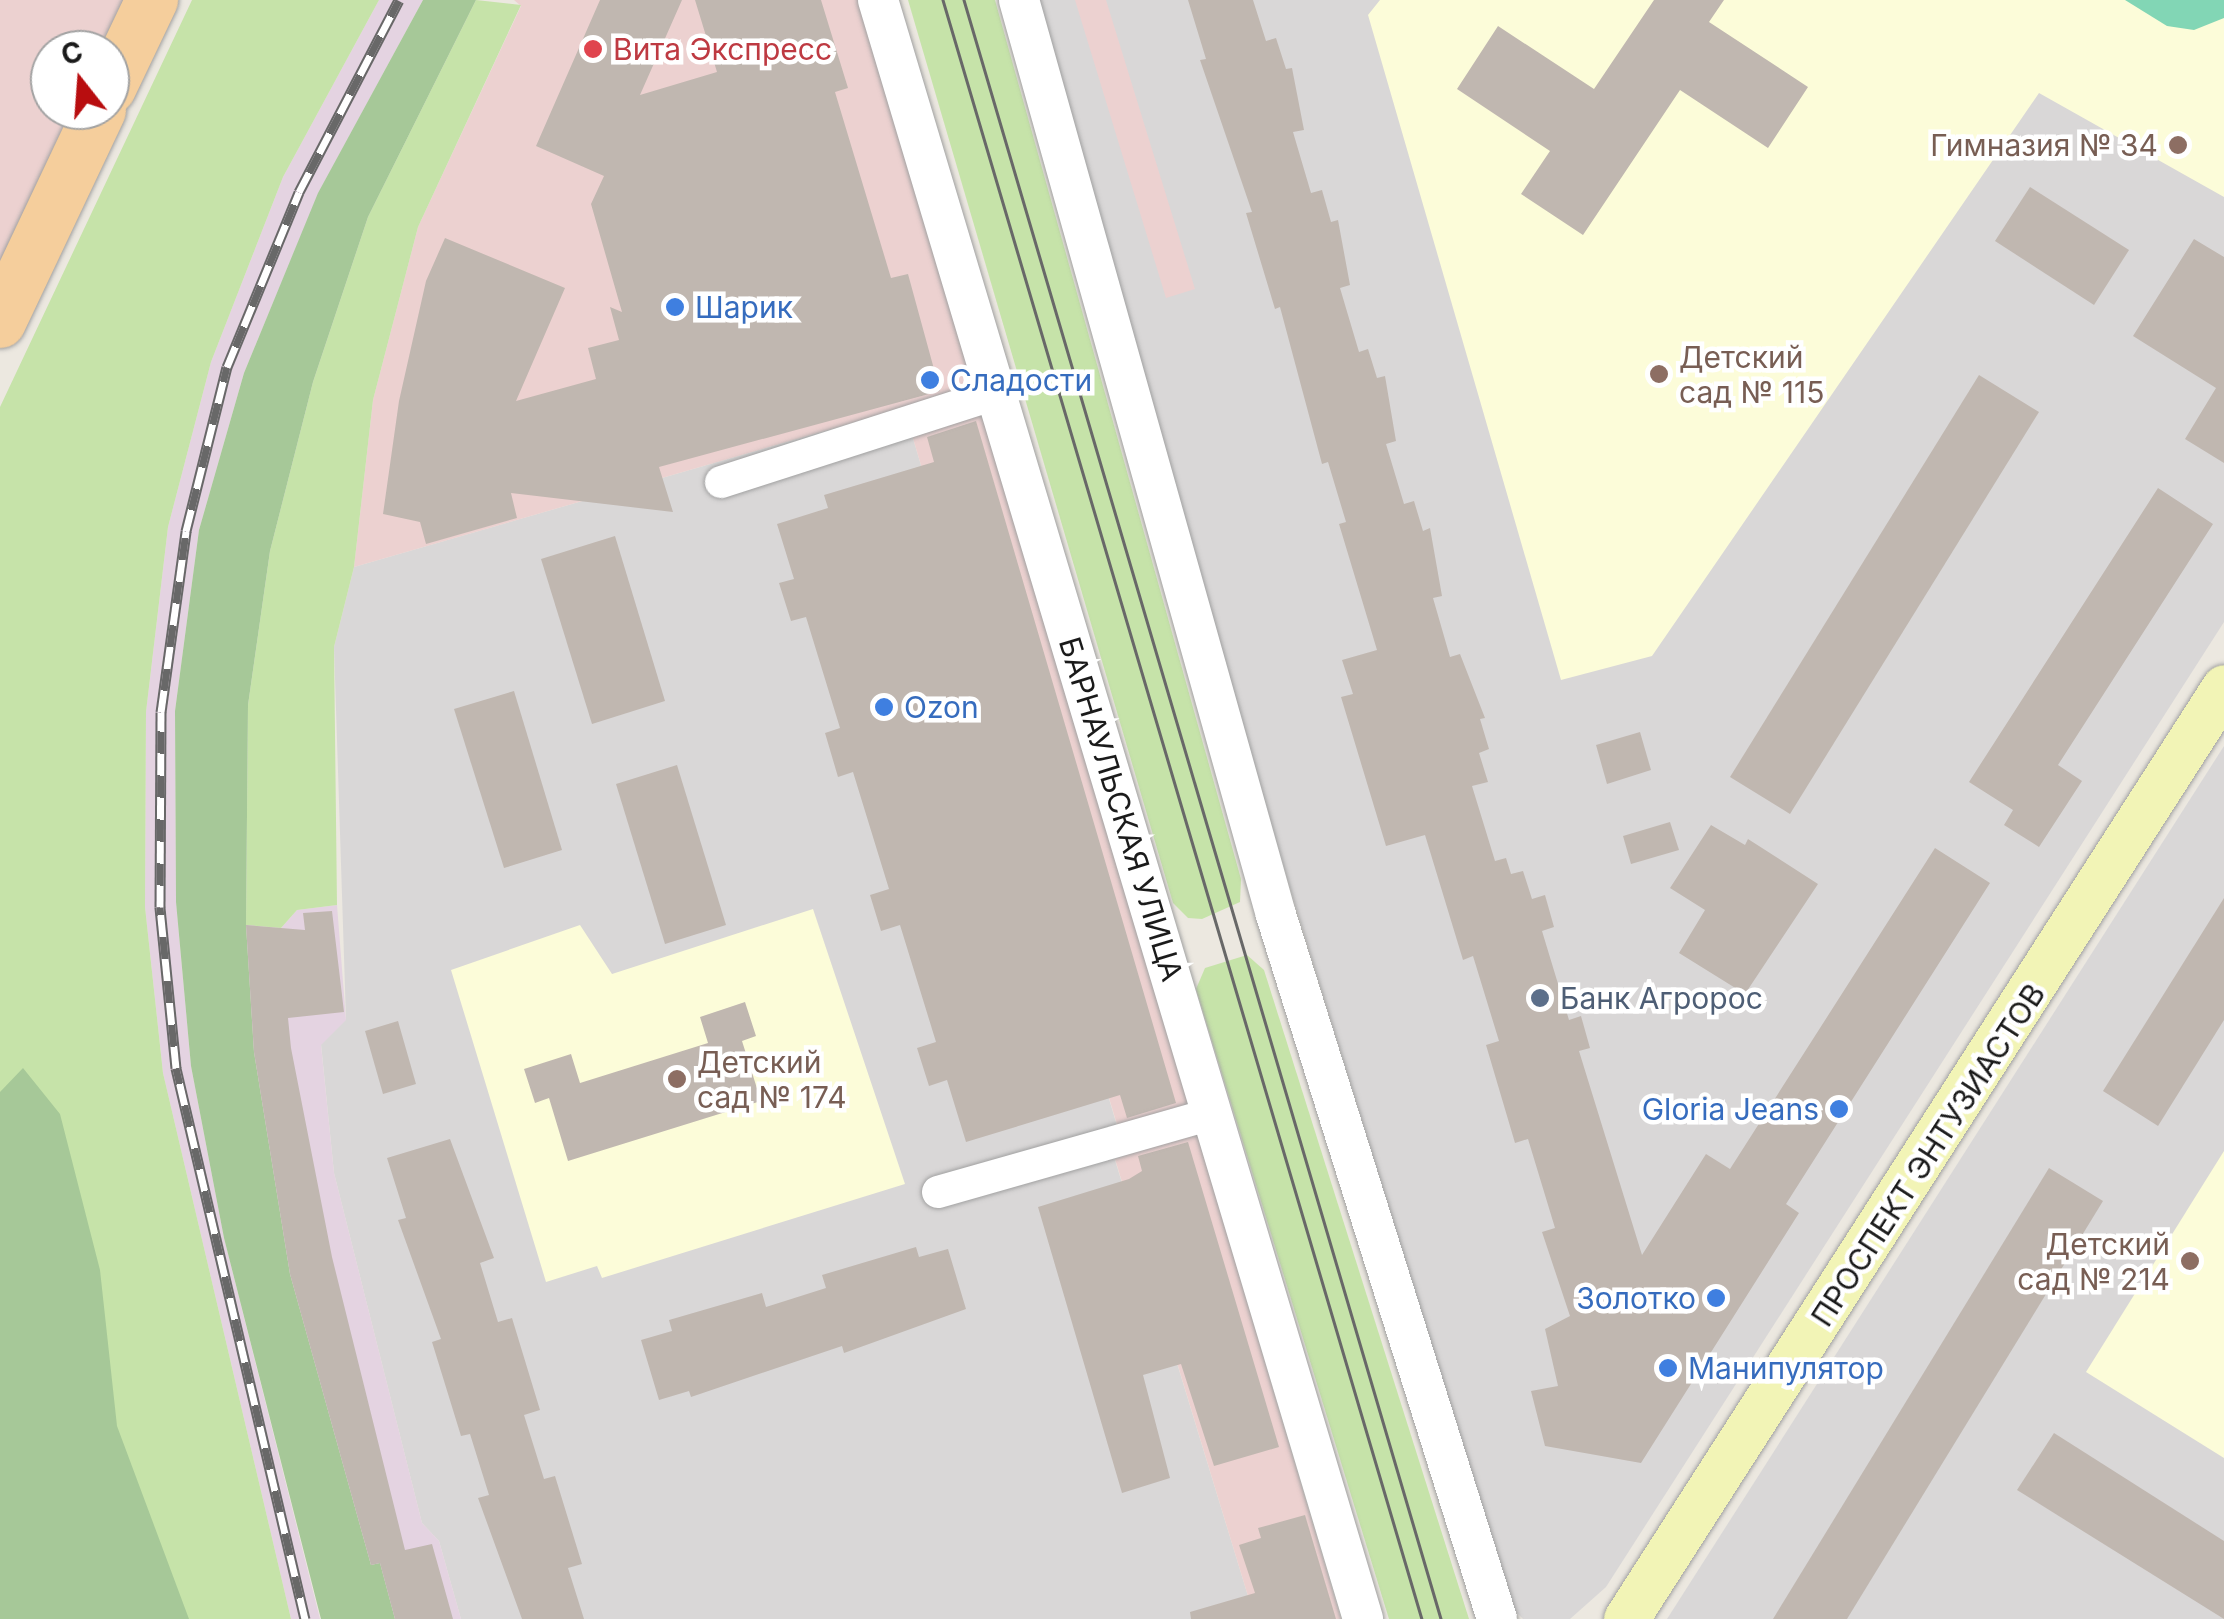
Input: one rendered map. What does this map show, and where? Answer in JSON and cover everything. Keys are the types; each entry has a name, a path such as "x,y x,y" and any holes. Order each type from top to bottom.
{"main road":[{"path":"130,46 152,0"},
{"path":"0,322 91,130"},
{"name":"ПРОСПЕКТ ЭНТУЗИАСТОВ","path":"1626,1619 2224,687"}],"street":[{"name":"БАРНАУЛЬСКАЯ УЛИЦА","path":"878,0 1363,1619"},
{"path":"1019,0 1276,915 1497,1619"},
{"path":"721,482 995,394"},
{"path":"938,1192 1212,1114"}],"shaded area":[{"path":"0,0 126,0 113,30 30,30 30,130 65,130 0,267"},
{"path":"379,0 423,0 319,192 244,373 199,530 175,711 176,902 191,1066 224,1238 320,1619 291,1619 163,1073 145,907 146,712 168,527 211,362 283,177"},
{"path":"423,0 476,0 368,217 313,382 270,551 248,705 246,925 254,1052 290,1274 371,1565 380,1563 395,1619 321,1619 224,1238 191,1066 176,902 175,711 199,530 244,373 318,193"},
{"name":"Шарик","path":"514,0 862,0 1341,1619 1255,1619 1115,1159 1126,1155 904,408 354,567 373,400 418,227 521,6"},
{"path":"1036,0 2224,0 2224,622 1606,1587 1570,1619 1523,1619 1513,1609 1287,878"},
{"path":"1075,0 1106,0 1195,289 1166,298"},
{"name":"Детский сад № 115","path":"1380,0 2224,0 2224,197 2039,93 1652,656 1561,680 1368,15"},
{"path":"904,408 1126,1156 1115,1160 1255,1619 461,1619 439,1541 422,1523 334,1173 321,1044 346,1019 334,647 354,567"},
{"path":"2224,746 2224,1619 1667,1619"},
{"path":"337,905 346,1020 321,1045 334,1173 422,1523 439,1541 461,1619 395,1619 380,1564 371,1565 290,1274 254,1052 246,925 281,928 297,910"},
{"name":"Детский сад № 174","path":"813,909 905,1184 602,1278 597,1266 546,1282 451,970 580,925 612,974"},
{"path":"23,1068 60,1114 100,1270 117,1426 189,1619 0,1619 0,1092"},
{"name":"Детский сад № 214","path":"2224,1151 2224,1458 2086,1372"}],"green space":[{"path":"192,0 379,0 283,177 211,362 168,527 146,712 145,907 163,1073 291,1619 0,1619 0,407"},
{"path":"476,0 521,5 418,227 373,400 354,567 334,647 337,905 297,910 281,928 246,925 248,705 270,551 313,382 368,217"},
{"path":"908,0 995,0 1241,879 1240,902 1202,919 1188,918 1173,903"},
{"path":"2125,0 2224,0 2224,18 2194,30 2167,26"},
{"path":"1247,955 1264,970 1469,1619 1389,1619 1196,989 1205,968"}],"building":[{"name":"Шарик","path":"600,0 682,0 640,95 717,72 695,0 821,0 848,88 835,92 891,278 908,274 940,391 659,467 673,512 511,493 517,518 426,544 420,522 383,514 399,401 426,281 445,238 565,288 516,401 596,379 588,348 619,340 610,307 622,312 591,204 604,176 536,146"},
{"path":"1188,0 1253,0 1266,41 1276,38 1286,69 1292,68 1304,130 1293,132 1311,193 1322,190 1331,222 1338,220 1350,285 1340,288 1359,352 1368,349 1377,378 1385,376 1396,441 1386,444 1404,504 1414,501 1423,531 1430,528 1442,596 1433,598 1450,657 1460,654 1485,718 1480,719 1489,749 1479,753 1488,782 1472,786 1495,861 1506,858 1511,874 1523,871 1532,899 1545,895 1554,927 1542,931 1569,1020 1581,1016 1590,1048 1579,1051 1642,1255 1706,1154 1730,1169 1935,848 1990,883 1786,1204 1799,1213 1641,1463 1545,1446 1531,1391 1558,1386 1545,1329 1570,1316 1542,1232 1555,1228 1528,1139 1515,1143 1486,1045 1499,1041 1473,956 1463,960 1425,835 1386,846 1341,697 1353,694 1342,660 1377,650 1339,524 1346,522 1328,462 1322,464 1280,307 1275,309 1246,213 1252,212 1200,60 1206,59"},
{"path":"1654,0 1724,0 1709,22 1808,87 1768,148 1680,90 1583,235 1521,194 1550,151 1457,89 1498,26 1594,89"},
{"path":"2030,187 2129,250 2094,305 1995,241"},
{"path":"2194,239 2224,257 2224,463 2185,439 2216,388 2133,336"},
{"path":"1979,375 2039,412 1790,814 1730,777"},
{"path":"976,421 1176,1103 1127,1118 1120,1095 966,1142 947,1080 929,1086 917,1048 936,1042 900,925 881,931 870,895 889,889 853,772 838,777 825,733 840,728 806,617 791,621 779,583 794,579 777,524 828,508 824,495 934,462 927,437"},
{"path":"2158,488 2213,524 2058,765 2082,781 2039,847 2004,825 2013,810 1969,782"},
{"path":"615,536 665,701 592,724 541,559"},
{"path":"514,691 562,850 504,868 454,709"},
{"path":"1640,732 1651,770 1607,784 1596,745"},
{"path":"677,765 726,925 665,944 616,784"},
{"path":"1670,822 1679,850 1631,864 1623,836"},
{"path":"1711,825 1745,845 1748,839 1818,884 1745,994 1679,953 1705,910 1670,888"},
{"path":"2224,898 2224,1020 2158,1126 2103,1091"},
{"path":"332,911 344,1012 288,1018 291,1048 332,1257 405,1550 432,1544 453,1619 395,1619 380,1563 371,1565 290,1274 254,1052 246,925 305,930 303,913"},
{"path":"745,1002 756,1036 742,1041 761,1101 568,1161 549,1098 535,1103 524,1069 571,1054 580,1083 708,1043 700,1017"},
{"path":"398,1021 416,1084 383,1094 365,1031"},
{"path":"450,1139 494,1258 480,1263 498,1322 512,1318 540,1410 524,1415 544,1479 555,1476 582,1564 568,1568 584,1619 522,1619 478,1498 489,1495 470,1434 461,1436 432,1342 441,1339 398,1220 406,1218 387,1158"},
{"path":"1188,1142 1279,1447 1214,1466 1181,1364 1143,1375 1170,1478 1122,1493 1038,1207 1129,1179 1142,1171 1138,1156"},
{"path":"2049,1168 2103,1201 1847,1619 1773,1619"},
{"path":"916,1247 919,1257 948,1249 966,1309 844,1353 842,1346 691,1397 689,1391 659,1400 641,1340 672,1331 669,1320 762,1293 766,1307 826,1288 822,1275"},
{"path":"2054,1433 2224,1541 2224,1619 2017,1490"},
{"path":"1305,1515 1336,1619 1191,1619 1190,1612 1255,1593 1239,1545 1261,1538 1258,1528"}],"tram line":[{"path":"943,0 1422,1619"},
{"path":"964,0 1441,1619"}],"railway":[{"path":"305,1619 176,1068 160,907 161,712 186,531 227,367 299,192 399,0"}],"place":[{"name":"Вита Экспресс","path":"593,49"},
{"name":"Гимназия № 34","path":"2178,145"},
{"name":"Шарик","path":"675,307"},
{"name":"Детский сад № 115","path":"1659,374"},
{"name":"Сладости","path":"930,380"},
{"name":"Ozon","path":"884,707"},
{"name":"Банк Агророс","path":"1540,998"},
{"name":"Детский сад № 174","path":"677,1079"},
{"name":"Gloria Jeans","path":"1839,1109"},
{"name":"Детский сад № 214","path":"2190,1261"},
{"name":"Золотко","path":"1716,1298"},
{"name":"Манипулятор","path":"1668,1368"}]}
